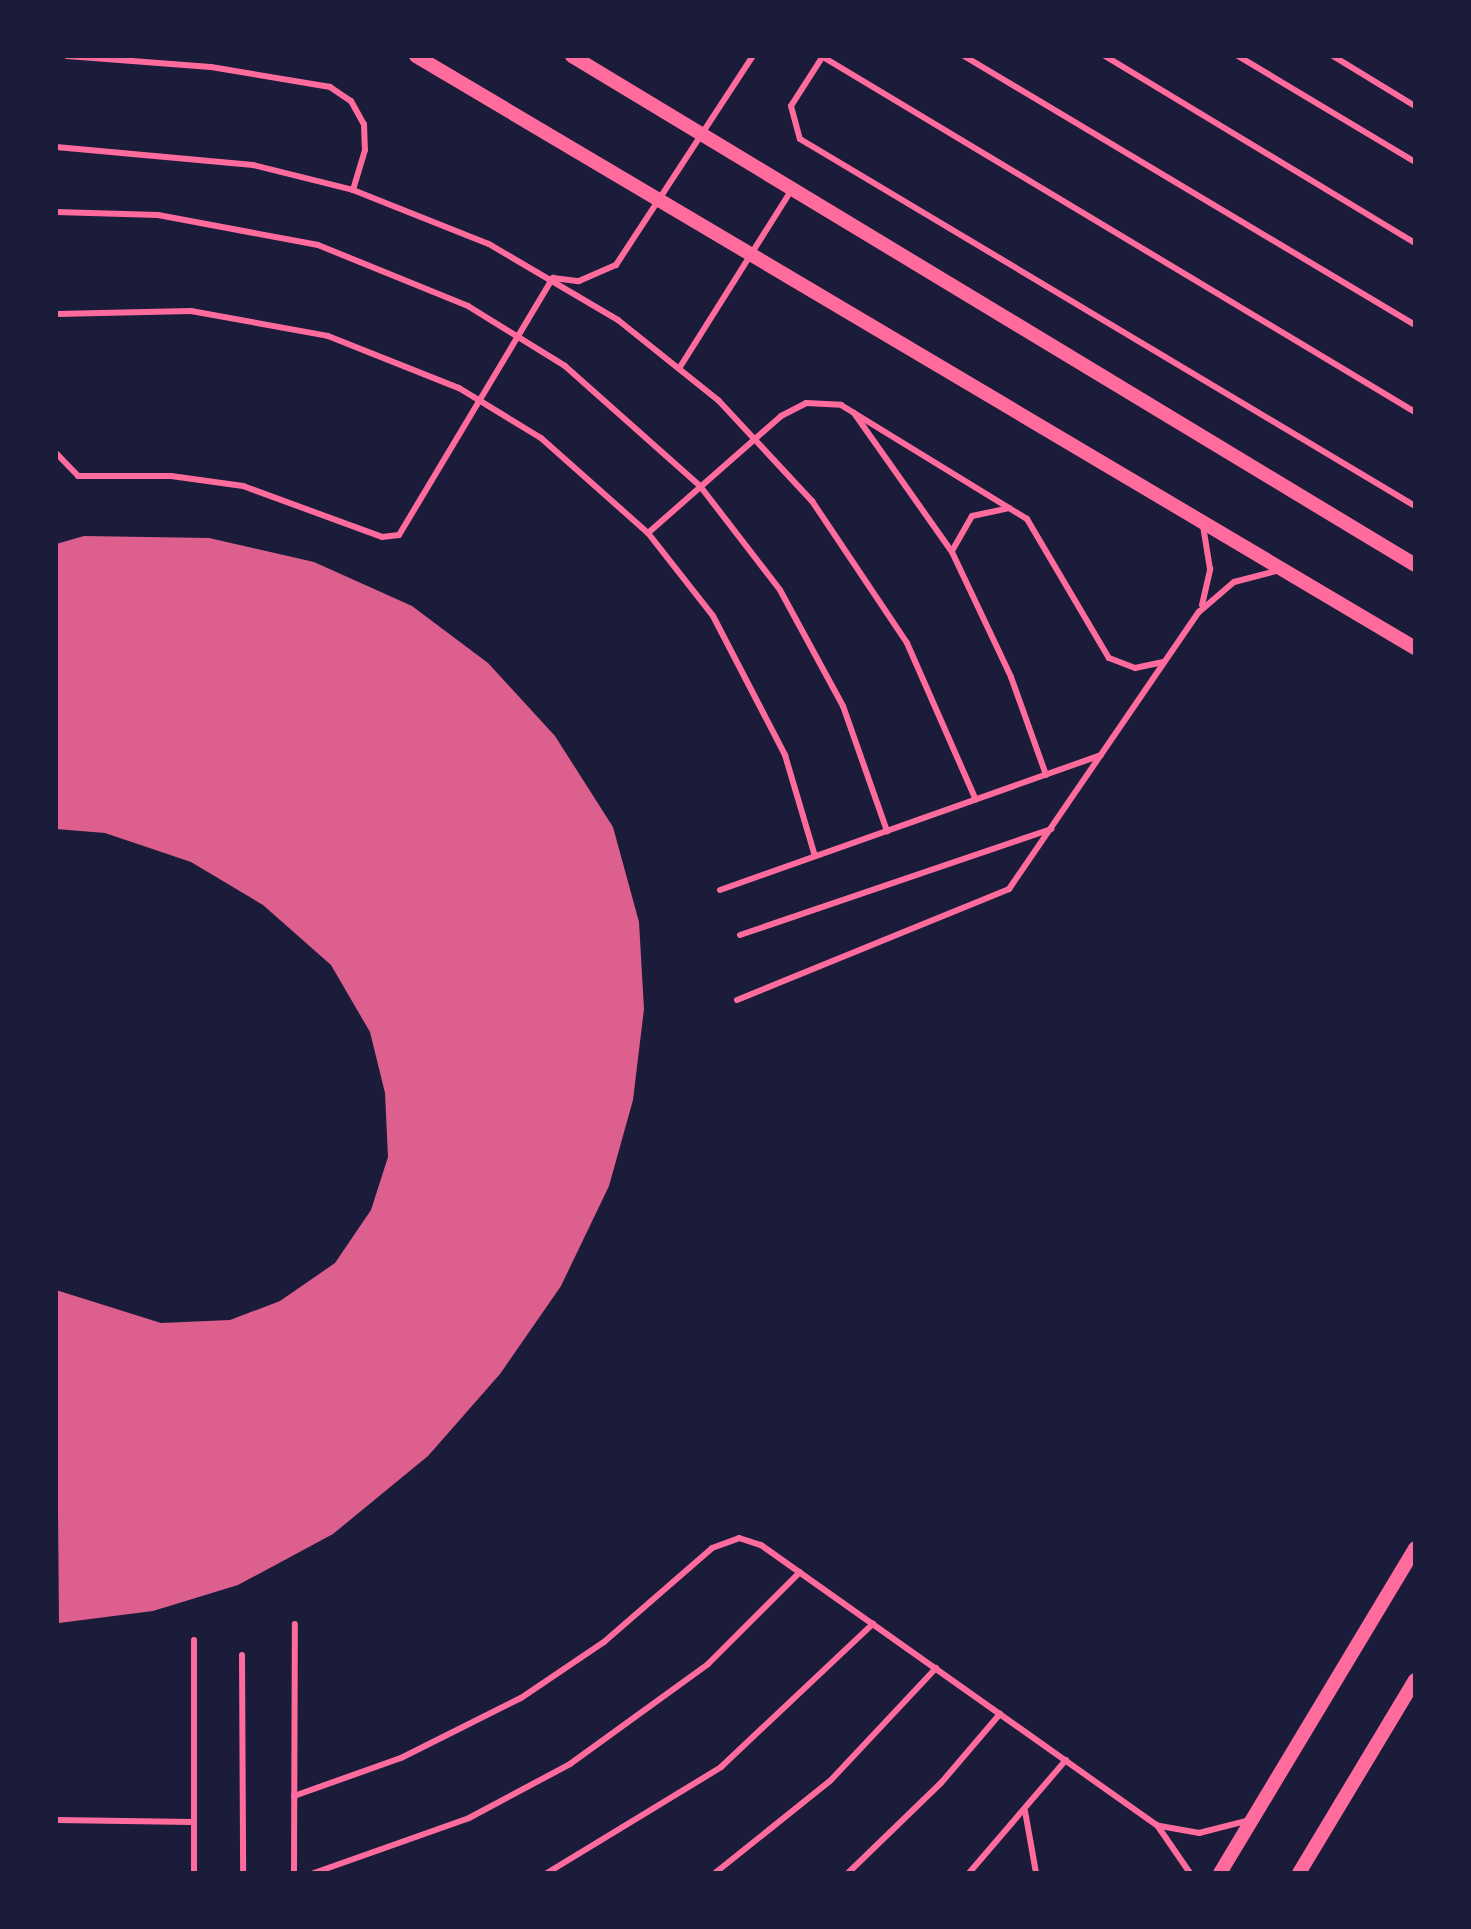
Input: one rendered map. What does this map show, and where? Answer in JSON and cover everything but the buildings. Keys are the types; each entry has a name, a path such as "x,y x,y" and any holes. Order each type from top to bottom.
{"street":[{"path":"416,56 1415,648"},
{"path":"572,56 1415,565"},
{"path":"1220,1873 1415,1548"},
{"path":"1299,1873 1415,1680"}],"lane":[{"path":"67,56 211,67 330,87 351,101 364,124 365,150 353,190"},
{"path":"553,278 592,278 616,265 753,56"},
{"path":"1415,412 823,56 791,106 800,139 1415,506"},
{"path":"964,56 1415,325"},
{"path":"1105,56 1415,243"},
{"path":"1238,56 1414,159"},
{"path":"1333,56 1415,106"},
{"path":"56,147 239,163 353,190 422,214 553,278 680,367 755,437 878,594 945,720 976,800"},
{"path":"680,367 792,190"},
{"path":"56,212 172,217 318,245 419,282 517,334 613,402 700,486 814,647 887,831"},
{"path":"56,453 78,476 171,476 243,486 394,538 553,278"},
{"path":"56,314 191,311 283,324 372,350 478,398 579,467 648,533 713,616 759,695 815,856"},
{"path":"648,533 755,437 806,403 852,410 1013,508 1040,534 1098,648 1121,665 1163,662"},
{"path":"852,410 952,552 1011,677 1046,775"},
{"path":"952,552 972,516 1013,508"},
{"path":"1199,612 1210,569 1202,524"},
{"path":"737,1000 996,898 1051,829 1199,612 1234,582 1280,570"},
{"path":"720,890 1101,755"},
{"path":"740,935 1051,829"},
{"path":"294,1796 401,1758 521,1698 604,1642 718,1544 754,1541 1157,1825 1190,1873"},
{"path":"314,1873 456,1824 570,1764 708,1664 800,1572"},
{"path":"294,1873 295,1624"},
{"path":"547,1873 721,1767 873,1624"},
{"path":"194,1640 194,1873"},
{"path":"242,1655 243,1873"},
{"path":"715,1873 830,1781 936,1668"},
{"path":"848,1873 941,1783 1000,1714"},
{"path":"969,1873 1066,1760"},
{"path":"1025,1811 1036,1873"},
{"path":"1157,1825 1199,1833 1254,1816"},
{"path":"56,1820 192,1822"}]}
